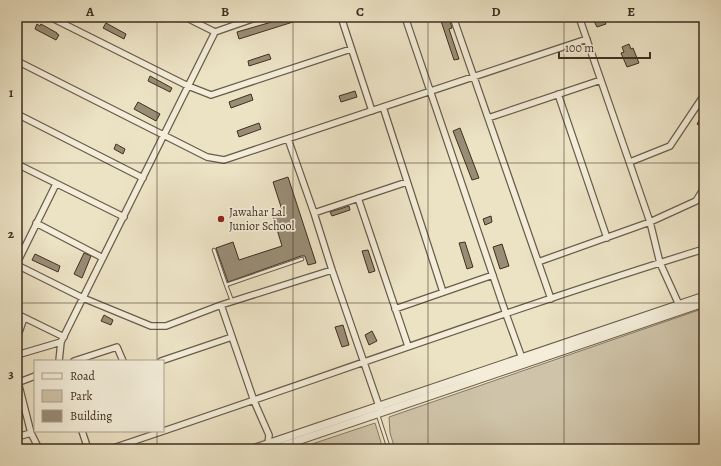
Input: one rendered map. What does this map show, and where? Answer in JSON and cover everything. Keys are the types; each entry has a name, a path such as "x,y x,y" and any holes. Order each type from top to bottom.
{"street":[{"path":"50,17 188,86 211,95 351,49"},
{"path":"185,17 215,32"},
{"path":"59,360 63,340 215,32 258,17"},
{"path":"341,17 372,111"},
{"path":"405,17 506,314 524,361"},
{"path":"461,17 454,18 551,299"},
{"path":"579,17 650,222 660,263 681,308"},
{"path":"17,61 207,157 224,160 587,40"},
{"path":"488,118 601,80"},
{"path":"558,94 607,238"},
{"path":"630,162 670,146 704,95"},
{"path":"383,107 443,292"},
{"path":"17,114 143,178"},
{"path":"288,139 379,410"},
{"path":"17,164 124,216"},
{"path":"314,213 407,182"},
{"path":"56,184 17,264 83,298 151,326 166,326 221,305 332,270"},
{"path":"538,262 650,222 696,201 704,188"},
{"path":"358,198 408,346"},
{"path":"36,224 103,258"},
{"path":"164,429 254,401 408,346 704,249"},
{"path":"395,309 493,275"},
{"path":"252,449 278,446 379,410 702,301 704,313"},
{"path":"221,305 254,401 269,435 278,446"},
{"path":"17,314 63,340"},
{"path":"17,338 24,318"},
{"path":"164,360 232,336"},
{"path":"17,355 63,340"},
{"path":"77,360 117,347 123,360"},
{"path":"34,376 18,381 31,432 39,449"},
{"path":"17,437 31,432"},
{"path":"82,432 88,449"},
{"path":"110,449 151,433"},
{"path":"269,435 270,446"}],"lane":[{"path":"214,250 232,302"},
{"path":"226,285 302,259"},
{"path":"379,410 389,449"}],"green space":[{"path":"699,310 704,324 704,449 505,449 504,447 499,449 395,449 390,433 389,417"},
{"path":"375,423 383,449 297,449"}],"building":[{"path":"291,17 293,22 239,39 237,32"},
{"path":"449,17 452,28 449,29 459,59 454,60 440,18"},
{"path":"603,17 606,24 597,27 594,21"},
{"path":"106,23 126,34 124,39 103,28"},
{"path":"37,24 40,26 41,24 57,33 59,35 56,40 35,29"},
{"path":"629,44 631,49 633,48 639,63 627,67 621,53 624,52 622,47"},
{"path":"269,54 271,59 249,66 248,61"},
{"path":"150,76 172,88 170,92 148,81"},
{"path":"355,91 357,97 341,102 339,96"},
{"path":"251,94 253,100 231,108 229,102"},
{"path":"138,102 160,114 156,121 134,109"},
{"path":"704,112 704,123 702,127 697,124"},
{"path":"259,123 261,129 239,137 237,131"},
{"path":"460,128 479,178 472,180 453,131"},
{"path":"116,144 125,149 123,154 114,149"},
{"path":"288,177 316,263 308,265 305,256 301,256 228,282 216,248 233,242 239,260 282,246 273,216 283,213 273,182"},
{"path":"349,206 350,210 332,216 330,212"},
{"path":"491,216 492,222 485,225 483,219"},
{"path":"465,242 473,267 467,269 459,243"},
{"path":"502,244 509,266 500,269 493,247"},
{"path":"368,250 375,271 369,273 362,251"},
{"path":"84,253 91,256 82,278 74,274"},
{"path":"35,254 60,266 58,272 32,260"},
{"path":"104,315 113,320 111,325 101,321"},
{"path":"343,325 349,345 342,347 335,327"},
{"path":"372,331 377,341 369,345 365,335"}],"place":[{"name":"Jawahar Lal Junior School","path":"221,219"}]}
